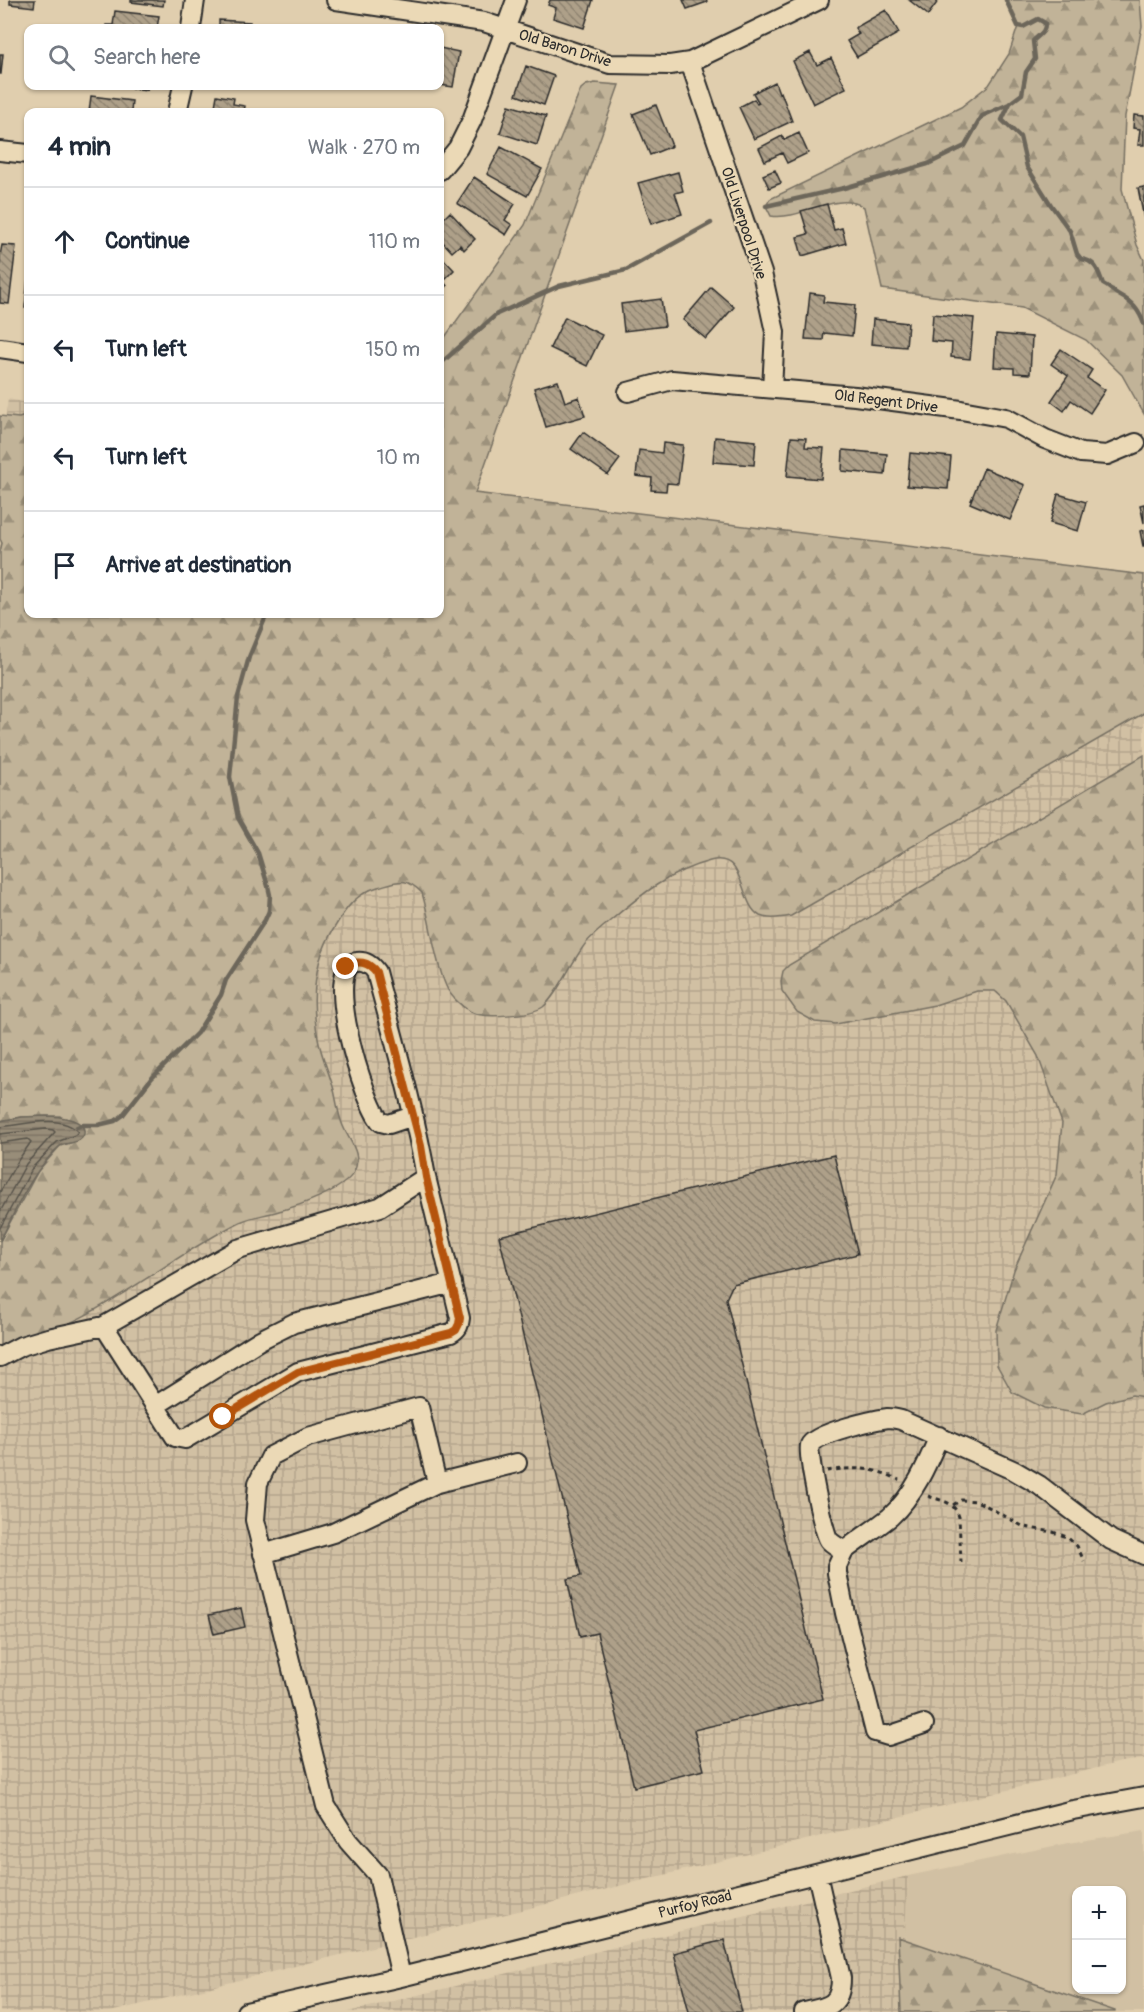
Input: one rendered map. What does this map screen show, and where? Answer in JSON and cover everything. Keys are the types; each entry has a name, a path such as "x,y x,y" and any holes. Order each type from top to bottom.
{"street":[{"path":"192,24 195,0"},
{"name":"Old Baron Drive","path":"336,0 484,22 610,64 670,65 690,62 819,0"},
{"path":"444,165 458,148 472,120 516,0"},
{"name":"Old Liverpool Drive","path":"690,62 762,273 775,332 772,389"},
{"path":"178,108 182,90"},
{"path":"0,151 24,154"},
{"path":"0,348 24,351"},
{"name":"Old Regent Drive","path":"628,392 672,380 855,396 1006,418 1045,439 1081,453 1107,455 1136,443"},
{"path":"104,1326 175,1437 185,1439 298,1372 456,1330 460,1318 413,1116 376,972 372,966 365,963 352,963 346,967 344,974 345,1016 356,1064 366,1094 381,1122 389,1124 413,1116"},
{"path":"0,1357 48,1338 104,1326 238,1249 380,1208 426,1177"},
{"path":"155,1406 260,1340 294,1323 452,1283"},
{"path":"400,1977 378,1875 348,1841 326,1806 255,1520 258,1483 271,1456 308,1437 419,1407 437,1483"},
{"path":"844,1551 828,1539 810,1466 810,1445 825,1434 886,1418 894,1418 1015,1471 1039,1485 1111,1540 1144,1555"},
{"path":"924,1724 888,1736 875,1732 844,1613 837,1573 839,1559 844,1551 890,1517 906,1499 922,1474 939,1436"},
{"path":"263,1554 333,1533 437,1483 517,1462"},
{"name":"Purfoy Road","path":"246,2012 277,2009 1073,1810 1144,1797"},
{"path":"817,1874 847,2012"},
{"path":"804,2012 826,2007 836,2001 841,1992"}],"path":[{"path":"821,1472 845,1468 871,1469 906,1484"},
{"path":"921,1493 953,1505 959,1517 961,1562"},
{"path":"953,1505 961,1500 976,1501 1024,1527 1060,1534 1077,1546 1084,1561"}],"shaded area":[{"path":"8,399 24,402 24,618 444,618 444,600 474,493 1144,575 1144,1759 1121,1762 110,2012 0,2012 0,458"},
{"path":"1144,1831 1144,2012 901,2012 908,1876 1068,1843"},
{"path":"908,1876 901,2012 348,2012"}],"green space":[{"path":"1006,0 1140,0 1142,26 1125,116 1122,189 1137,245 1144,260 1144,414 1122,375 1086,340 1022,308 882,289 864,207 842,202 795,214 771,216 766,206 770,199 961,107 989,85 1009,54 1018,26"},
{"path":"595,83 619,85 475,493 1144,575 1144,713 791,916 771,918 760,916 748,901 736,871 722,860 710,861 682,871 645,893 595,934 581,950 548,1002 543,1007 529,1012 496,1016 477,1014 468,1010 453,997 446,986 438,964 422,893 411,884 401,881 364,893 348,907 328,939 318,969 314,1000 320,1047 334,1090 341,1122 356,1153 356,1165 349,1179 331,1191 309,1201 240,1222 124,1293 64,1326 33,1338 0,1346 0,1241 38,1171 60,1146 79,1140 60,1116 22,1117 0,1121 0,552 2,543 0,539 0,416 24,416 24,618 444,618 444,338 525,225 581,89"},
{"path":"1144,755 1144,1397 1132,1395 1106,1402 1082,1414 1044,1408 1012,1392 997,1365 996,1330 1014,1270 1057,1174 1062,1123 1038,1056 1006,1001 995,991 977,991 935,1005 836,1024 815,1022 797,1012 782,991 781,981 783,971 789,965"},
{"path":"898,1937 1115,2011 1115,2012 901,2012"}],"water":[{"path":"46,1116 63,1117 76,1121 81,1124 84,1134 80,1140 60,1146 42,1165 22,1197 0,1241 0,1121"}],"building":[{"path":"10,0 35,0 34,7 10,4"},
{"path":"131,0 164,0 163,6 131,2"},
{"path":"550,0 593,0 584,28 553,18 556,8 548,5"},
{"path":"683,0 706,0 707,2 687,9"},
{"path":"909,0 939,0 928,15"},
{"path":"886,10 899,33 857,57 847,41 859,34 855,28"},
{"path":"115,11 159,16 158,24 113,24"},
{"path":"219,20 250,22 250,24 219,24"},
{"path":"444,49 459,52 453,87 444,86"},
{"path":"810,52 817,65 831,58 846,88 813,104 793,61"},
{"path":"0,54 3,54 1,74 0,74"},
{"path":"526,66 554,76 544,105 516,95"},
{"path":"775,82 792,121 754,139 739,107 754,99 757,104 759,103 753,93"},
{"path":"217,95 234,98 233,104 245,106 245,108 215,108"},
{"path":"91,96 132,101 131,108 90,108"},
{"path":"509,105 546,116 537,145 500,133"},
{"path":"656,105 672,146 650,155 633,114"},
{"path":"1134,115 1144,116 1144,145 1138,145 1140,129 1133,128"},
{"path":"799,133 808,153 787,163 782,153 765,161 759,148 782,136 784,140"},
{"path":"501,147 542,169 527,196 487,174"},
{"path":"775,170 781,183 769,188 763,175"},
{"path":"678,172 683,191 675,193 682,214 651,224 638,183"},
{"path":"474,177 515,204 505,220 512,225 506,235 457,203"},
{"path":"1144,187 1144,219 1138,188"},
{"path":"827,204 834,230 842,228 846,243 802,256 797,237 808,234 801,211"},
{"path":"450,212 475,239 464,250 460,245 452,252 444,243 444,218"},
{"path":"2,245 16,246 9,304 0,303"},
{"path":"444,259 454,270 444,280"},
{"path":"711,287 734,307 706,339 683,320"},
{"path":"810,293 824,295 823,302 855,305 852,336 824,333 823,340 805,339"},
{"path":"661,299 665,326 624,331 621,304"},
{"path":"933,314 974,318 970,359 951,357 952,343 931,341"},
{"path":"565,317 602,335 587,366 550,348"},
{"path":"873,319 908,323 906,347 871,344"},
{"path":"996,334 1032,337 1030,374 1014,373 1014,368 994,367"},
{"path":"1061,349 1092,370 1087,378 1105,390 1090,413 1071,400 1064,411 1051,401 1068,376 1051,364"},
{"path":"558,381 565,402 579,397 585,416 546,427 534,388"},
{"path":"583,432 620,459 608,475 571,449"},
{"path":"715,437 756,441 754,465 713,462"},
{"path":"791,437 806,438 805,447 824,448 821,479 787,476"},
{"path":"663,443 683,445 678,484 667,483 666,491 651,490 652,478 636,476 639,450 662,453"},
{"path":"843,450 887,454 885,475 842,471"},
{"path":"910,453 951,457 948,489 907,486"},
{"path":"984,468 1025,485 1010,520 970,503"},
{"path":"1058,494 1086,502 1078,531 1050,523"},
{"path":"1144,504 1144,523 1140,505"},
{"path":"1144,530 1144,546 1143,546 1140,531"},
{"path":"834,1155 858,1254 733,1284 726,1299 823,1699 694,1730 704,1770 634,1787 597,1633 580,1637 567,1579 581,1576 499,1236"},
{"path":"241,1608 245,1627 214,1634 209,1615"},
{"path":"724,1940 742,2012 689,2012 674,1953"}],"waterway":[{"path":"1006,0 1018,26 1023,27 1038,19 1045,23 1045,26 1043,32 1033,41 1035,59 1026,72 1022,94 1010,103 1002,120 1020,137 1027,167 1070,231 1077,254 1081,259 1093,264 1103,284 1128,301 1140,315 1144,324"},
{"path":"766,206 844,188 928,164 965,146 982,116 1009,104"},
{"path":"444,360 497,314 559,286 626,270 711,223"},
{"path":"77,1127 115,1121 122,1116 151,1079 197,1033 221,995 226,980 269,911 268,886 258,853 238,818 230,777 238,697 249,657 265,618"}],"route":[{"path":"223,1417 298,1372 451,1333 459,1324 460,1318 426,1177 421,1146 376,972 372,966 365,963 352,963 346,967"}]}
